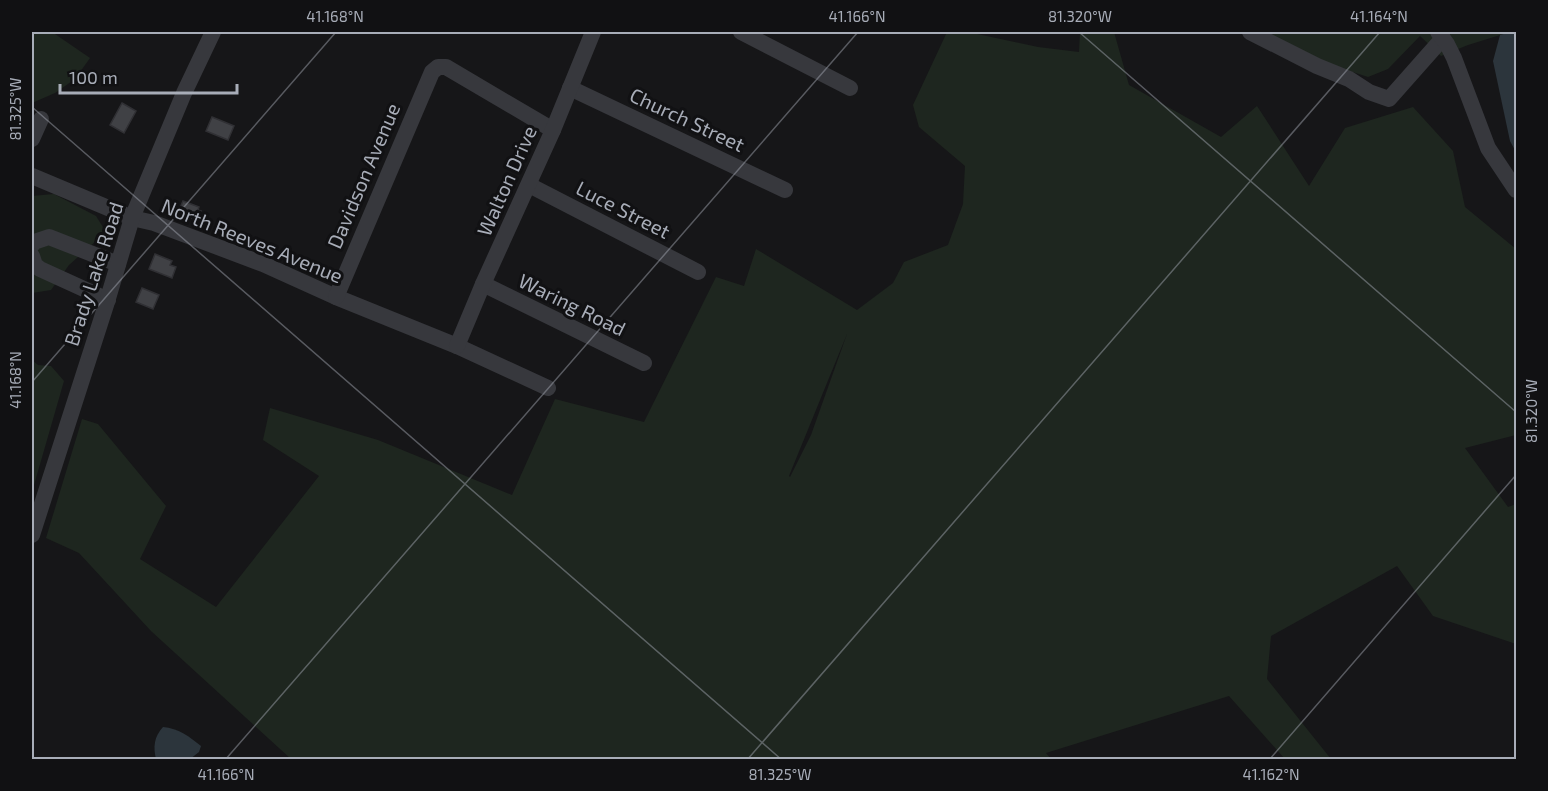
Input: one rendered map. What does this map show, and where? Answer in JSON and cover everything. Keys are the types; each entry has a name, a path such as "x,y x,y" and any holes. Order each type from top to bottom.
{"street":[{"name":"Brady Lake Road","path":"32,535 132,218 184,93 213,32"},
{"name":"Walton Drive","path":"457,346 554,130 593,32"},
{"path":"741,32 850,88"},
{"path":"1250,32 1317,66 1349,79 1369,93 1389,99 1409,77 1440,35 1454,58 1488,148 1516,190"},
{"name":"Davidson Avenue","path":"336,297 432,72 438,67 446,67 554,130"},
{"name":"Church Street","path":"570,88 785,190"},
{"path":"32,139 41,119"},
{"name":"North Reeves Avenue","path":"32,176 132,218 154,223 300,279 336,297 457,346 548,388"},
{"name":"Luce Street","path":"529,185 698,272"},
{"path":"32,245 49,237 118,264"},
{"path":"32,255 35,264 40,269 108,300"},
{"name":"Waring Road","path":"483,284 644,363"}],"shaded area":[{"path":"32,32 52,32 90,58 75,79 55,93 32,103"},
{"path":"947,32 968,32 1038,47 1079,52 1080,32 1114,32 1129,85 1221,137 1257,106 1309,186 1345,128 1413,107 1453,151 1465,207 1516,249 1516,435 1465,448 1508,507 1516,504 1516,644 1433,616 1397,566 1271,636 1267,679 1331,759 1285,759 1229,696 1046,753 1051,759 291,759 151,631 79,553 46,538 82,419 98,424 166,506 140,559 216,607 319,476 263,440 270,408 378,440 512,495 555,399 644,422 716,277 744,286 756,249 857,310 893,283 904,262 948,245 963,204 965,166 919,127 913,105","holes":["847,334 811,435 790,477"]},
{"path":"1266,32 1510,32 1441,56 1420,36 1388,69 1368,77 1316,60"},
{"path":"1516,32 1516,152 1510,141 1493,61 1500,35"},
{"path":"54,194 96,216 106,232 69,265 51,290 32,293 32,196"},
{"path":"32,360 38,365 51,366 64,381 32,492"},
{"path":"163,727 179,731 193,739 201,746 199,752 190,759 156,759 155,742"}],"building":[{"path":"122,103 136,111 124,133 110,125"},
{"path":"212,117 234,126 228,140 206,131"},
{"path":"183,201 199,207 198,210 201,211 197,220 178,213"},
{"path":"155,254 172,261 170,265 176,267 172,278 149,269"},
{"path":"142,288 159,295 153,309 136,302"}]}
